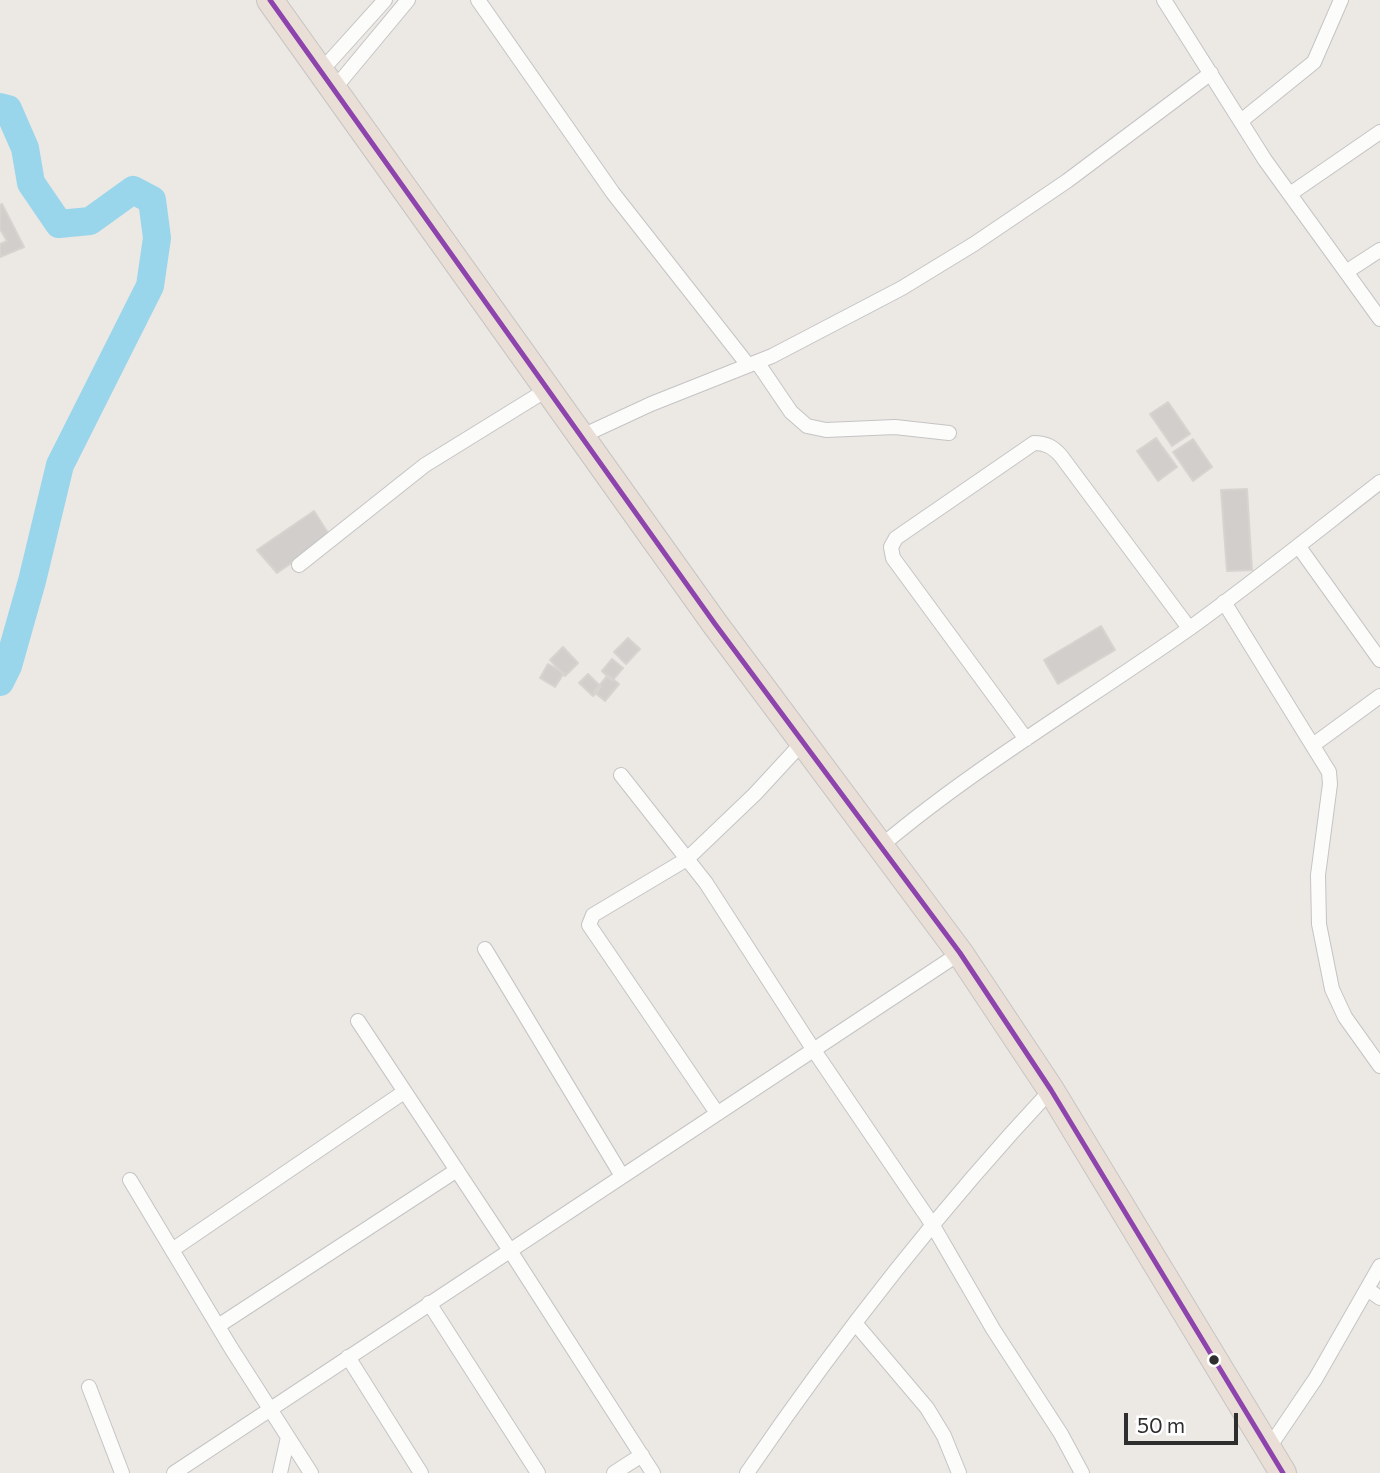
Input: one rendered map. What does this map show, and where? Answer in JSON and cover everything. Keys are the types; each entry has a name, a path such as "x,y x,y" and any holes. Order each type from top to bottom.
{"highway":[{"path":"270,0 715,624 960,953 1051,1090 1283,1473"}],"street":[{"path":"328,80 385,0"},
{"path":"328,80 408,0"},
{"path":"478,0 613,193 790,412 807,426 826,430 894,427 950,433"},
{"path":"1164,0 1290,194 1380,319"},
{"path":"1241,121 1314,62 1341,0"},
{"path":"582,436 651,404 753,363 902,288 974,244 1067,181 1211,73"},
{"path":"1290,194 1380,132"},
{"path":"1346,272 1380,250"},
{"path":"299,565 425,465 548,389"},
{"path":"1026,738 893,558 891,547 896,538 1034,443 1043,443 1054,448 1061,456 1189,628"},
{"path":"881,846 927,807 1189,628 1380,482"},
{"path":"1298,547 1380,660"},
{"path":"1224,602 1329,772 1317,910 1332,989 1345,1017 1380,1066"},
{"path":"1313,745 1380,696"},
{"path":"717,1113 589,925 593,915 687,859 755,794 803,742"},
{"path":"621,775 706,883 813,1049 932,1224 993,1329 1061,1434 1082,1473"},
{"path":"485,949 622,1176"},
{"path":"174,1473 960,953"},
{"path":"358,1021 653,1473"},
{"path":"747,1473 802,1392 932,1224 1051,1090"},
{"path":"172,1250 404,1092"},
{"path":"218,1326 457,1170"},
{"path":"130,1180 311,1473"},
{"path":"1268,1449 1315,1378 1380,1266"},
{"path":"1367,1289 1380,1298"},
{"path":"429,1303 537,1473"},
{"path":"855,1323 927,1408 944,1436 959,1473"},
{"path":"348,1357 421,1473"},
{"path":"89,1387 122,1473"},
{"path":"280,1473 288,1437"},
{"path":"614,1473 642,1455"}],"building":[{"path":"2,204 24,247 0,257 0,244 7,241 0,229"},
{"path":"1168,402 1190,434 1172,446 1150,414"},
{"path":"1156,438 1177,467 1158,481 1137,451"},
{"path":"1193,439 1212,467 1193,481 1173,452"},
{"path":"1247,489 1252,570 1227,571 1221,490"},
{"path":"314,511 330,536 277,573 257,550"},
{"path":"1101,626 1115,650 1058,684 1044,660"},
{"path":"628,638 640,649 626,664 614,652"},
{"path":"563,647 578,663 565,676 550,660"},
{"path":"612,659 623,668 612,681 602,671"},
{"path":"548,664 564,673 555,687 540,678"},
{"path":"588,674 601,687 593,696 579,683"},
{"path":"608,675 619,684 605,701 594,692"}],"waterway":[{"path":"0,107 8,109 25,148 31,183 59,224 90,221 133,190 152,200 157,238 150,286 60,465 32,581 8,666 0,682"}],"transit line":[{"path":"270,0 715,624 960,953 1051,1090 1283,1473"}]}
